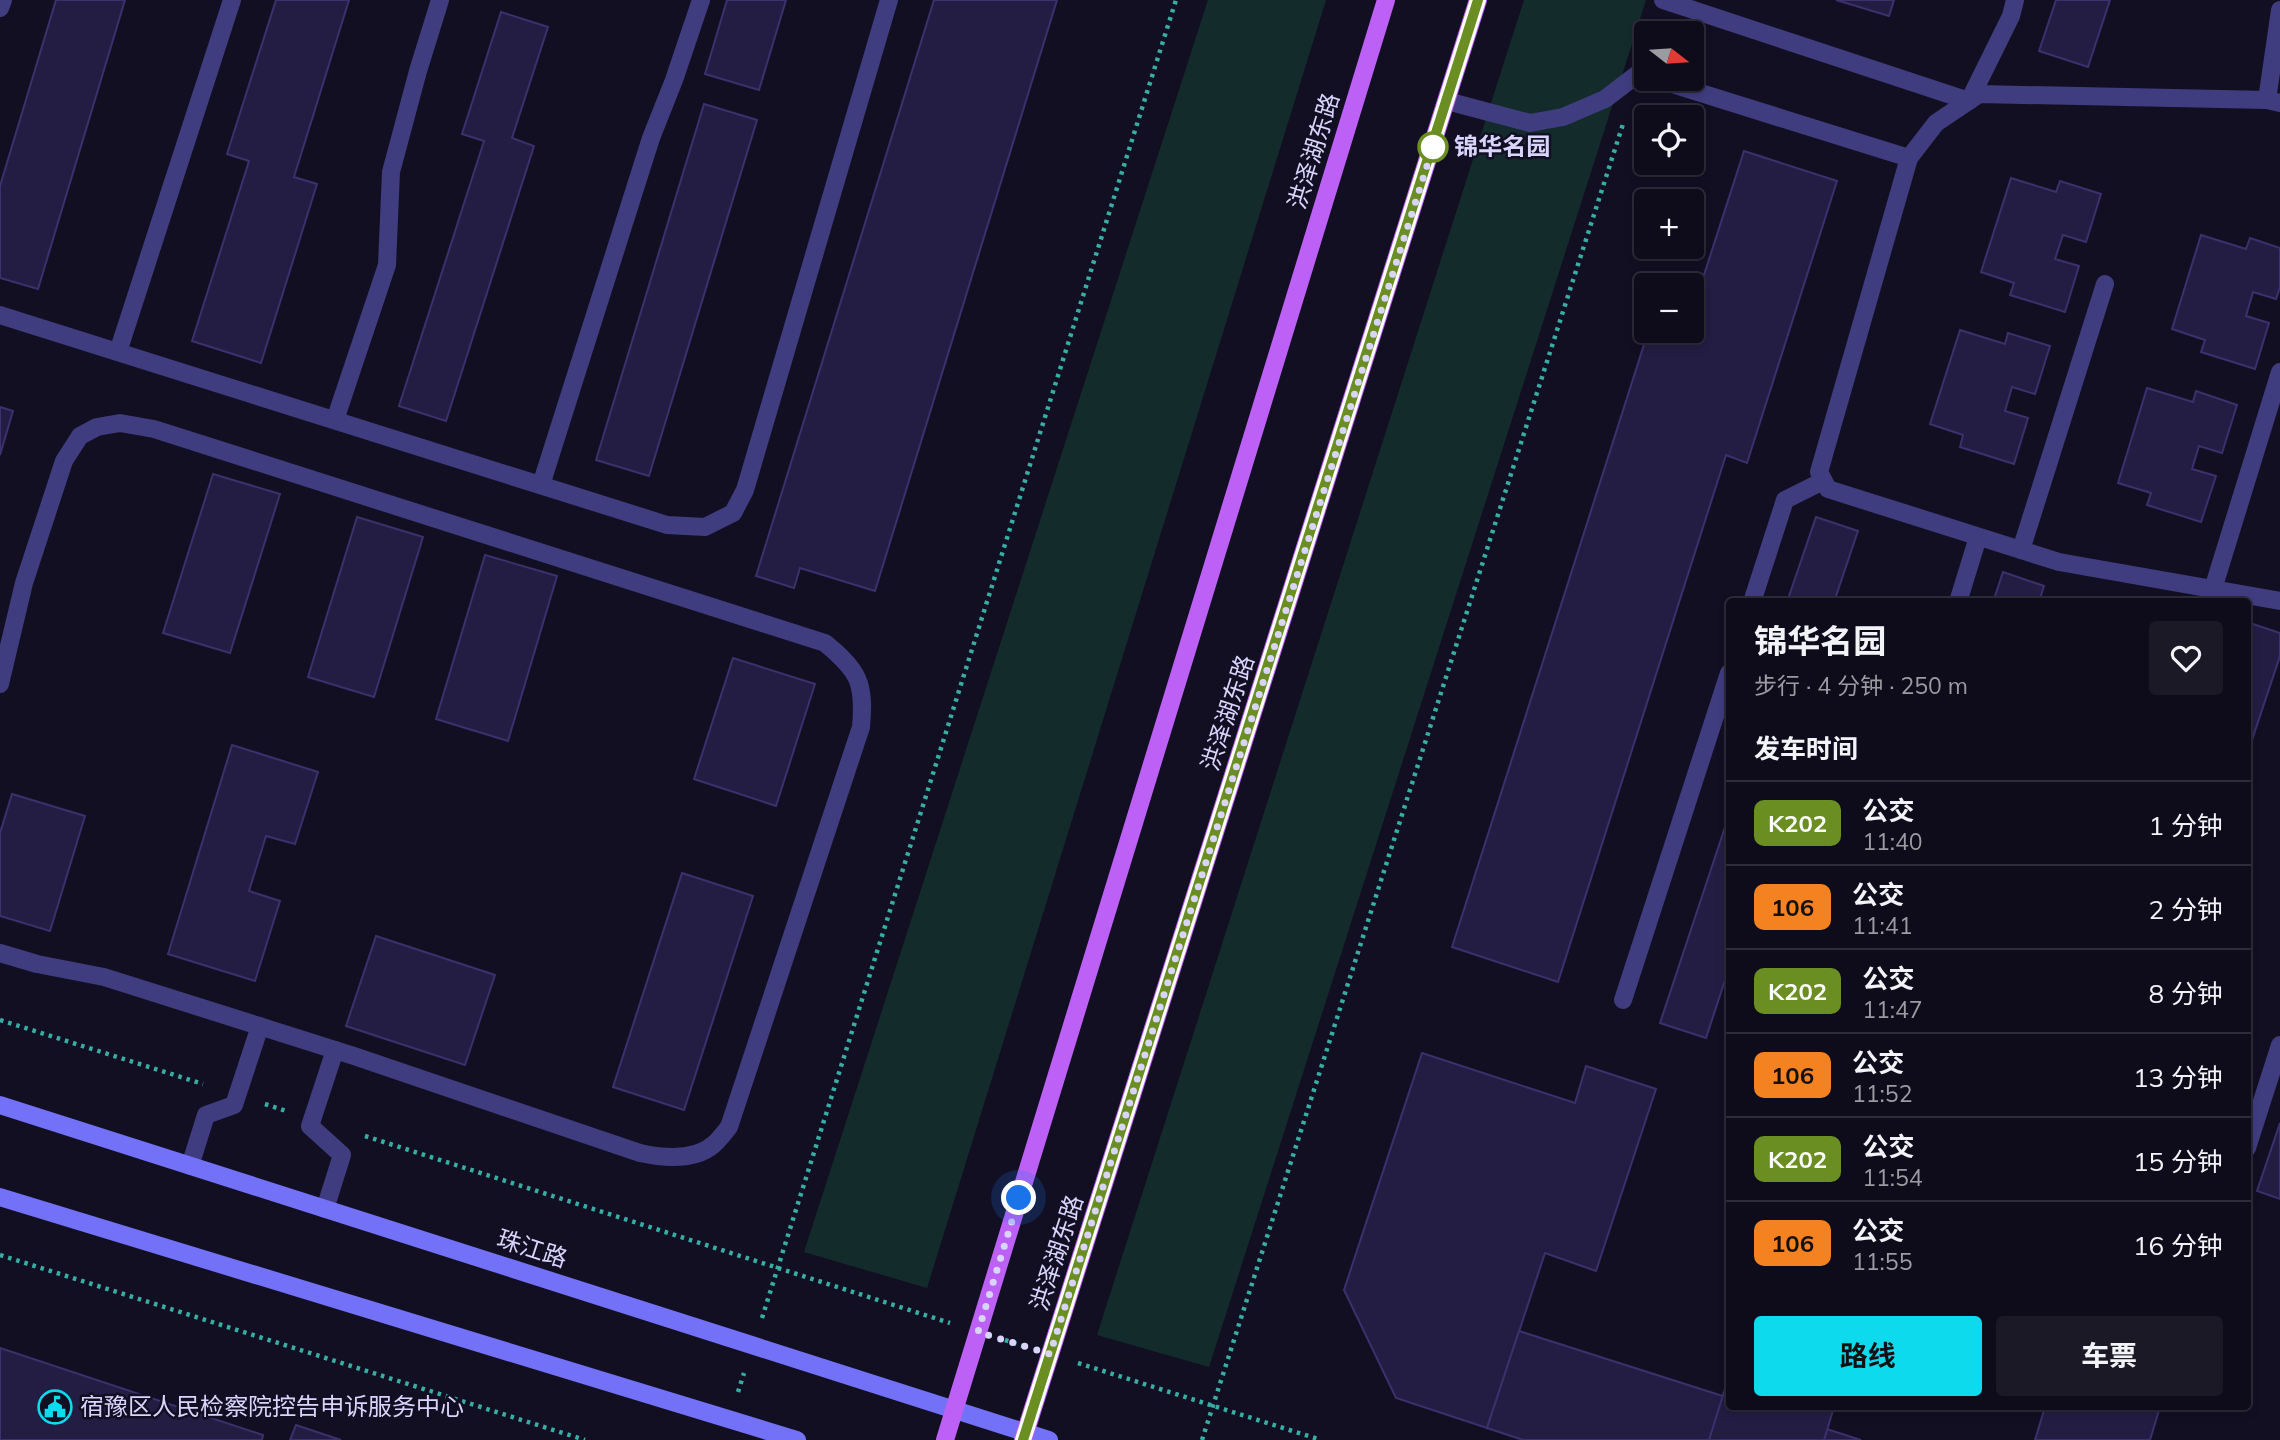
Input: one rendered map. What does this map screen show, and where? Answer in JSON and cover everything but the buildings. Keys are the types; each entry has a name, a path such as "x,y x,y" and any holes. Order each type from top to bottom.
{"main road":[{"name":"洪泽湖东路","path":"945,1440 1386,0"},
{"name":"洪泽湖东路","path":"1024,1436 1478,0"}],"street":[{"name":"珠江路","path":"0,1105 753,1345 954,1410 1024,1436 1049,1440"},
{"path":"0,1197 797,1440"}],"lane":[{"path":"0,8 3,0"},
{"path":"118,352 232,0"},
{"path":"335,420 387,265 391,172 440,0"},
{"path":"541,485 651,138 701,0"},
{"path":"0,315 667,525 705,527 733,513 745,490 889,0"},
{"path":"1663,0 1969,101"},
{"path":"1969,101 2011,16 2015,0"},
{"path":"2239,598 2211,596 2059,562 1828,489 1819,472 1909,158 1936,123 1979,94 2274,102 2280,10"},
{"path":"1447,101 1530,123 1563,117 1634,83"},
{"path":"1695,91 1909,158"},
{"path":"2021,550 2105,284"},
{"path":"2211,596 2280,372"},
{"path":"0,684 18,605 64,461 80,436 97,427 120,423 154,429 825,643 848,662 859,683 863,706 861,727 729,1127 711,1147 687,1156 663,1158 640,1153 335,1050 104,977 37,964 0,953"},
{"path":"1753,598 1785,500 1823,481"},
{"path":"1959,598 1978,537"},
{"path":"2251,599 2280,601"},
{"path":"1623,1000 1726,682"},
{"path":"190,1166 206,1115 234,1105 260,1026"},
{"path":"2251,1136 2280,1045"},
{"path":"325,1209 342,1155 310,1126 335,1050"}],"path":[{"path":"730,1419 1176,0"},
{"path":"1202,1440 1642,91"},
{"path":"0,1020 312,1119"},
{"path":"365,1136 1321,1440"},
{"path":"0,1255 585,1440"}],"green space":[{"path":"1208,0 1326,0 927,1288 804,1252"},
{"path":"1524,0 1646,0 1639,21 1634,21 1634,38 1209,1367 1097,1335"}],"bus line":[{"name":"K202","path":"1023,1440 1478,0"}],"place":[{"name":"锦华名园","path":"1433,147"},
{"name":"宿豫区人民检察院控告申诉服务中心","path":"55,1407"}],"route":[{"path":"1019,1198 978,1332 1050,1354 1433,147"}]}
